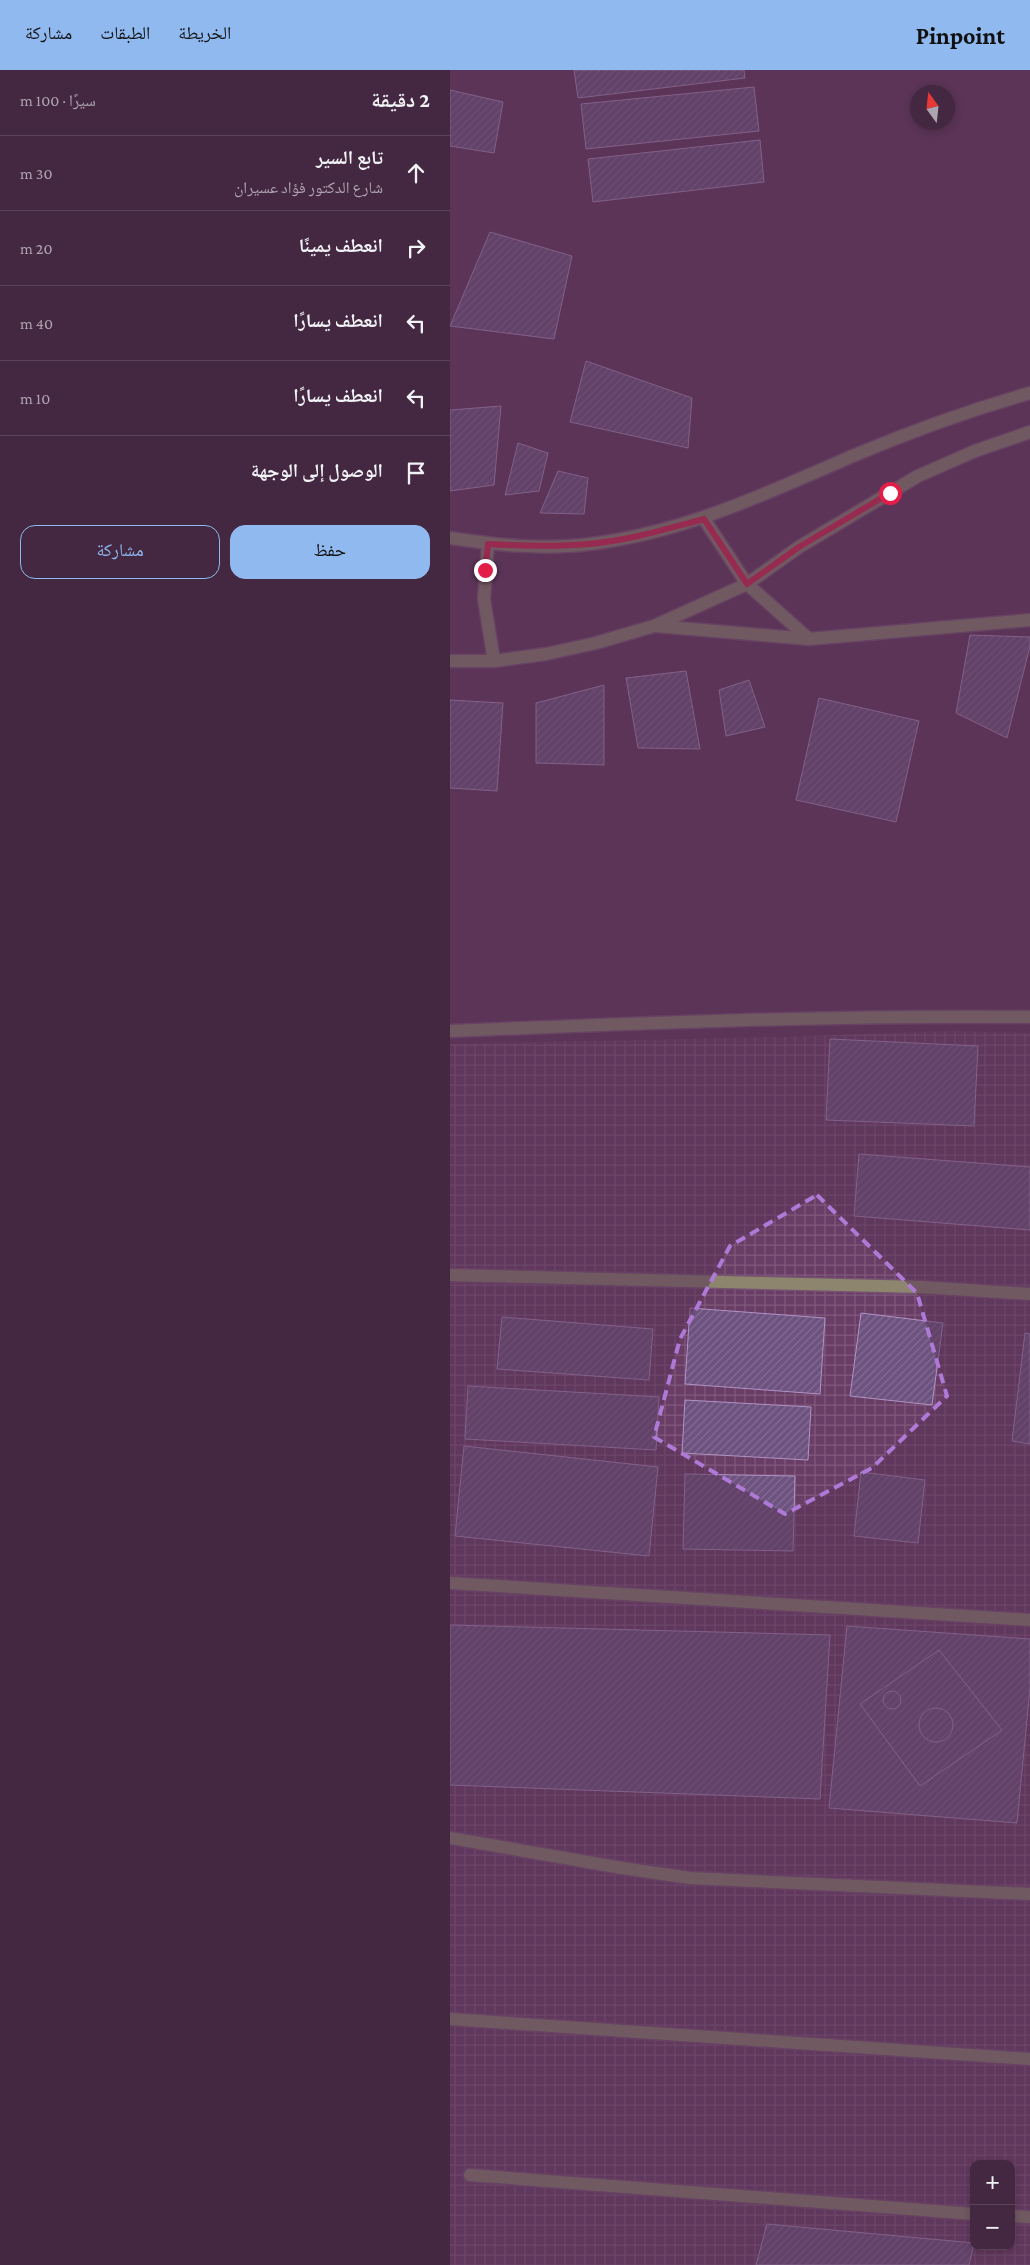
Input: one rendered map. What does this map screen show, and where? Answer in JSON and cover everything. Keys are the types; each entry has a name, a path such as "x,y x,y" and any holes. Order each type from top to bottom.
{"street":[{"path":"450,538 488,544 536,547 589,544 656,532 704,519 768,494 920,429 977,408 1030,393"},
{"path":"450,661 494,661 554,652 596,643 654,626 747,584 799,547 918,476 975,451 1030,432"},
{"path":"704,519 747,584 809,639"},
{"path":"488,544 484,600 494,661"},
{"path":"654,626 809,639 1030,620"},
{"path":"450,1031 675,1021 919,1016 1030,1017"},
{"path":"450,1275 921,1287 1030,1294"},
{"path":"450,1583 1030,1620"},
{"path":"450,1838 690,1878 1030,1894"},
{"path":"450,2019 1030,2059"},
{"path":"470,2175 970,2214"},
{"path":"1015,2216 1030,2218"}],"highlighted area":[{"path":"817,1195 917,1293 947,1396 872,1468 785,1514 654,1437 680,1339 730,1246"}],"shaded area":[{"path":"951,1031 1030,1033 1030,2265 450,2265 450,1044 778,1037"}],"building":[{"path":"574,70 744,70 745,78 578,98"},
{"path":"754,87 759,131 586,149 581,104"},
{"path":"450,90 503,102 494,153 450,146"},
{"path":"760,140 764,182 593,202 588,159"},
{"path":"490,232 572,256 554,339 450,326"},
{"path":"586,361 692,398 688,448 570,422"},
{"path":"501,406 494,485 450,491 450,410"},
{"path":"518,443 548,453 539,491 505,495"},
{"path":"558,471 588,478 584,514 540,513"},
{"path":"970,635 1030,637 1030,646 1007,738 956,713"},
{"path":"686,671 700,749 638,748 626,678"},
{"path":"749,680 765,727 726,736 719,690"},
{"path":"604,685 604,765 536,763 536,703"},
{"path":"819,698 919,721 896,822 796,800"},
{"path":"450,700 503,703 497,791 450,788"},
{"path":"830,1039 978,1046 974,1126 826,1120"},
{"path":"859,1154 1030,1167 1030,1230 854,1216"},
{"path":"690,1308 825,1318 820,1394 685,1384"},
{"path":"861,1313 943,1323 932,1405 850,1396"},
{"path":"502,1317 653,1329 649,1380 497,1369"},
{"path":"1025,1333 1030,1334 1030,1444 1012,1441"},
{"path":"468,1386 659,1397 656,1450 465,1439"},
{"path":"685,1400 811,1407 808,1460 682,1453"},
{"path":"464,1446 658,1467 649,1556 455,1536"},
{"path":"861,1472 925,1480 918,1543 854,1536"},
{"path":"685,1474 795,1476 793,1551 683,1549"},
{"path":"450,1625 830,1635 820,1799 450,1785"},
{"path":"847,1626 1030,1639 1030,1688 1017,1823 829,1808"},
{"path":"939,1650 1002,1730 920,1786 860,1704"},
{"path":"888,1691 896,1691 901,1696 899,1707 888,1709 883,1704 883,1696"},
{"path":"936,1708 943,1709 948,1713 952,1718 952,1732 948,1737 943,1741 936,1742 929,1741 924,1737 920,1732 919,1725 920,1718 924,1713 929,1709"},
{"path":"767,2224 970,2243 970,2250 973,2250 969,2265 756,2265"}],"route":[{"path":"485,570 488,544 536,547 589,544 656,532 704,519 747,584 799,547 890,493"}]}
